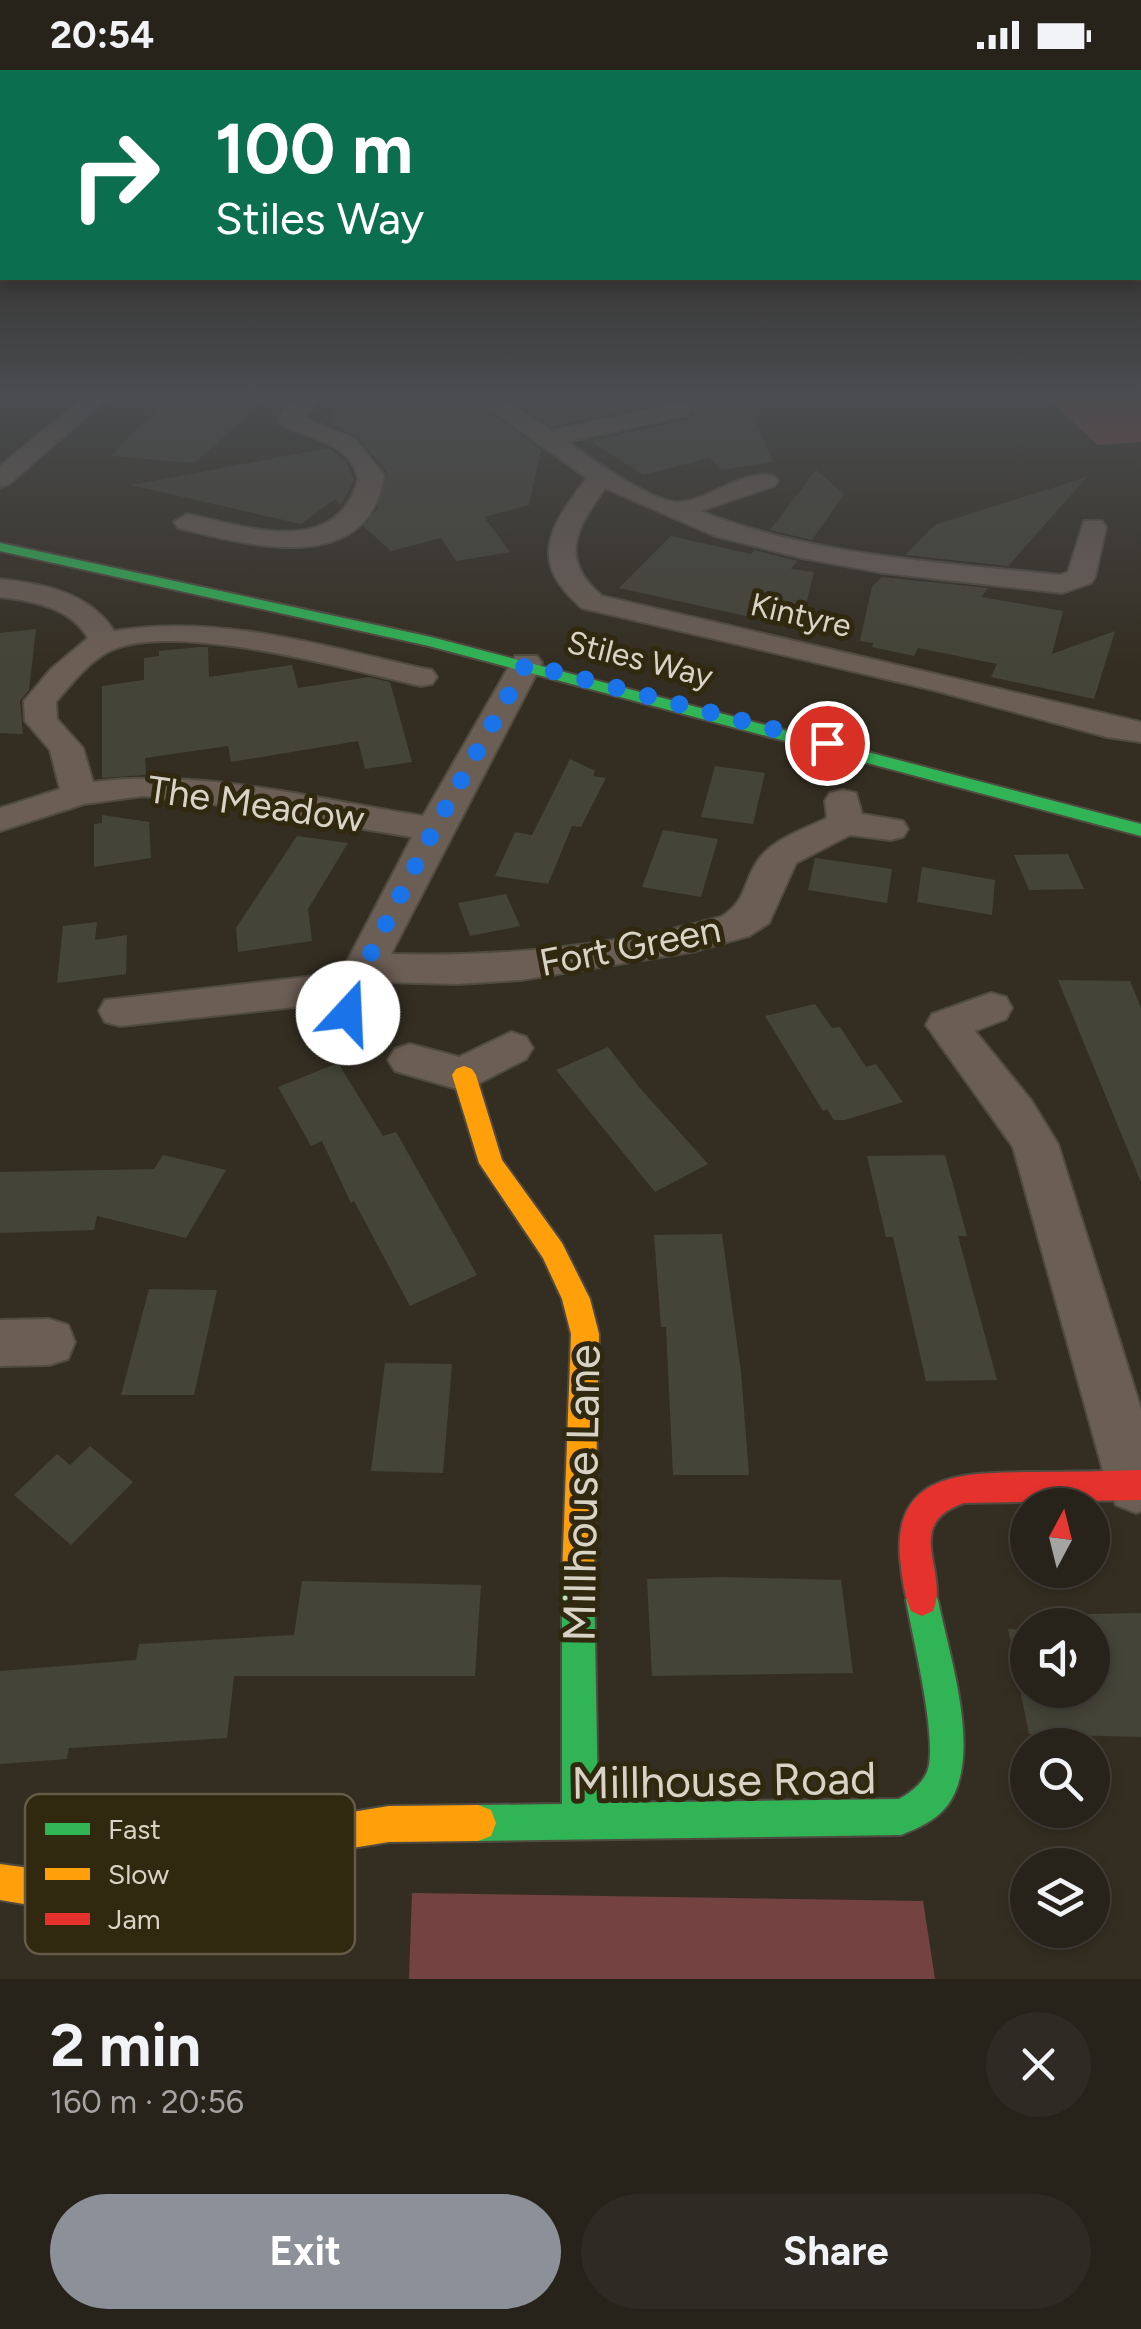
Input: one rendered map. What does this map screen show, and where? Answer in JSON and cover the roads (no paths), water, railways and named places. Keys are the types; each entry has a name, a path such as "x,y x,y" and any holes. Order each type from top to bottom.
{"main road":[{"name":"Stiles Way","path":"0,547 299,608 526,664 1141,830"},
{"name":"Millhouse Lane","path":"464,1075 491,1163 553,1251 576,1299 585,1334 578,1558 580,1822"},
{"name":"Millhouse Road","path":"355,1830 390,1824 873,1820 902,1817 922,1809 939,1792 948,1763 913,1544 916,1522 926,1503 943,1492 964,1488 1138,1485"},
{"name":"Millhouse Road","path":"0,1882 25,1886"}],"street":[{"path":"187,522 293,540 325,537 338,531 363,501 368,484"},
{"name":"Kintyre","path":"595,484 564,527 560,540 564,570 571,584 592,602 1141,732"},
{"name":"Kintyre","path":"618,484 675,511 748,537 843,558 989,578 1055,584 1079,580 1114,592"},
{"path":"675,511 732,490 764,491"},
{"path":"1053,541 1090,537 1079,580"},
{"path":"0,588 44,594 66,603 88,618 105,641"},
{"path":"78,794 66,748 41,721 40,702 57,680 105,641 224,636 421,677"},
{"path":"120,1012 356,989 434,829 526,664"},
{"name":"The Meadow","path":"0,820 78,794 124,787 187,790 434,829"},
{"name":"Fort Green","path":"356,989 457,970 521,966 717,932 752,917 774,865 844,812 890,829"},
{"path":"990,1008 947,1025 1016,1112 1035,1144 1138,1485"},
{"path":"410,1060 464,1075 511,1048"}]}
